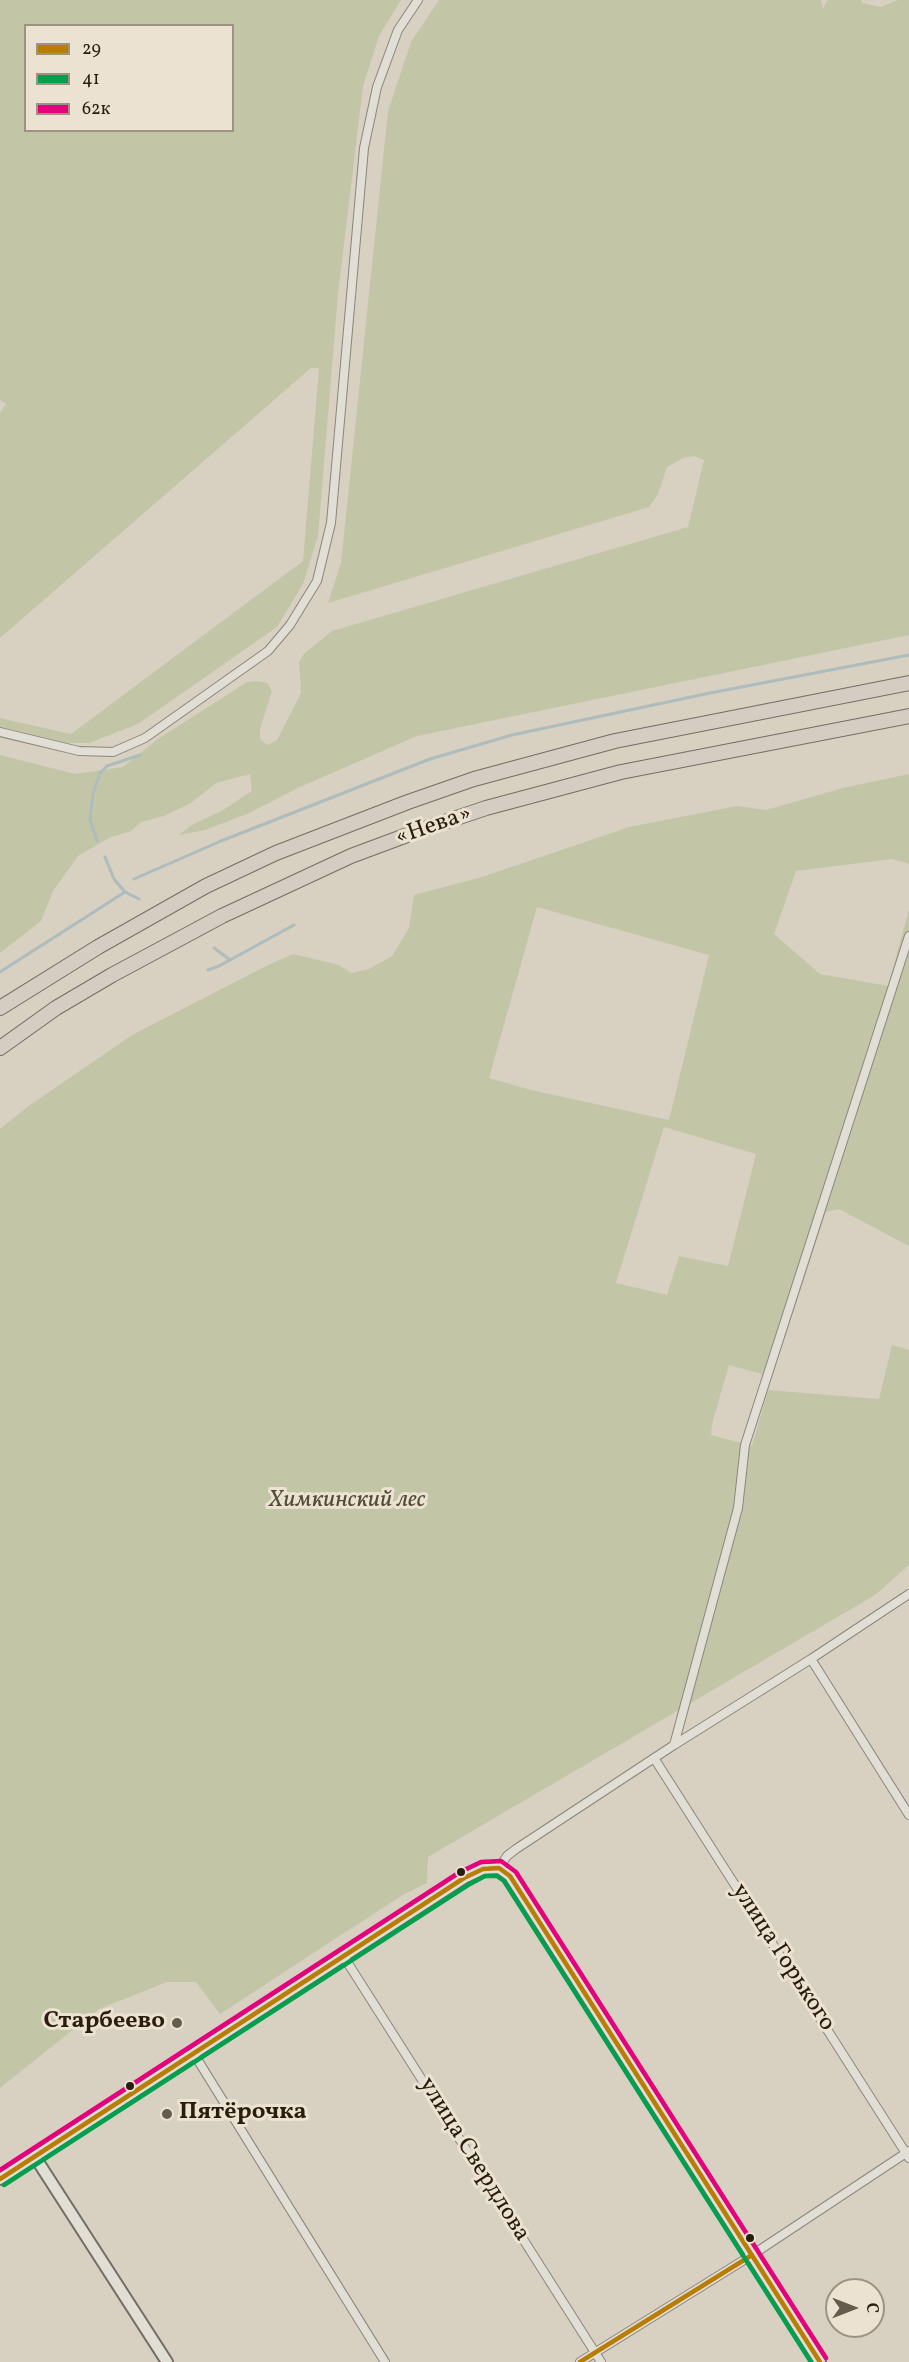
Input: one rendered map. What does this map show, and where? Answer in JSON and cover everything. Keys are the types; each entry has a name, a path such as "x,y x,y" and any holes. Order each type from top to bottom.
{"highway":[{"name":"«Нева»","path":"0,1008 98,947 206,886 276,853 408,802 474,779 615,741 909,683"},
{"name":"«Нева»","path":"0,1048 56,1008 222,915 351,856 418,831 486,808 621,771 909,716"}],"main road":[{"path":"0,2180 464,1878 483,1869 499,1868 510,1876 820,2362"},
{"path":"35,2157 167,2362"}],"street":[{"path":"0,732 79,751 113,752 145,738 268,651 290,625 317,581 331,523 364,148 381,77 398,30 418,0"},
{"path":"674,1745 738,1508 745,1445 909,936"},
{"path":"499,1868 516,1849 909,1594"},
{"path":"811,1659 909,1815"},
{"name":"улица Горького","path":"654,1758 908,2154"},
{"name":"улица Свердлова","path":"344,1958 601,2362"},
{"path":"194,2054 385,2362"},
{"path":"580,2362 908,2154"}],"green space":[{"path":"0,0 401,0 379,36 363,86 338,294 318,536 303,584 277,627 138,724 89,743 66,743 0,727 0,718 71,734 303,561 319,368 311,368 0,638 0,413 6,404 0,400"},
{"path":"439,0 821,0 823,9 827,0 861,0 862,3 881,7 898,0 909,0 909,635 417,736 300,787 247,814 205,830 179,835 192,825 223,810 252,791 250,774 216,783 191,803 164,816 141,822 131,831 111,837 78,856 53,891 41,921 0,953 0,755 75,774 123,767 158,739 247,682 257,681 267,683 272,691 260,729 260,739 267,745 277,740 301,693 299,662 304,654 332,631 688,527 704,460 694,456 683,458 667,467 658,494 649,507 328,603 341,563 388,111 411,42"},
{"name":"Химкинский лес","path":"909,774 909,864 892,859 796,871 774,934 820,974 888,986 909,910 909,1246 839,1209 826,1212 772,1377 729,1365 711,1435 752,1446 768,1390 879,1399 892,1345 909,1350 909,1565 875,1595 428,1857 427,1883 401,1896 220,2014 196,1982 167,1982 99,2009 0,2088 0,1129 26,1108 132,1035 270,964 293,954 339,965 351,973 369,969 392,956 409,928 414,895 482,877 629,827 737,806 766,810 843,788","holes":["537,907 709,955 669,1120 531,1090 489,1078","664,1127 756,1154 728,1266 679,1256 667,1295 616,1283"]}],"waterway":[{"path":"134,879 221,841 430,759 512,735 710,693 909,655"},
{"path":"97,841 90,819 93,793 100,773 107,766 140,755"},
{"path":"105,857 114,879 125,892 139,899"},
{"path":"0,972 125,892"},
{"path":"208,970 294,925"},
{"path":"214,948 229,959"}],"transit line":[{"name":"62к","path":"0,2170 460,1872 481,1862 501,1861 516,1872 826,2358"},
{"name":"29","path":"0,2179 464,1878 483,1869 499,1868 510,1876 820,2362"},
{"name":"41","path":"4,2185 468,1885 485,1876 497,1876 504,1881 811,2362"},
{"name":"29","path":"580,2362 752,2255"}],"place":[{"name":"Старбеево","path":"177,2023"},
{"name":"Пятёрочка","path":"167,2114"}]}
